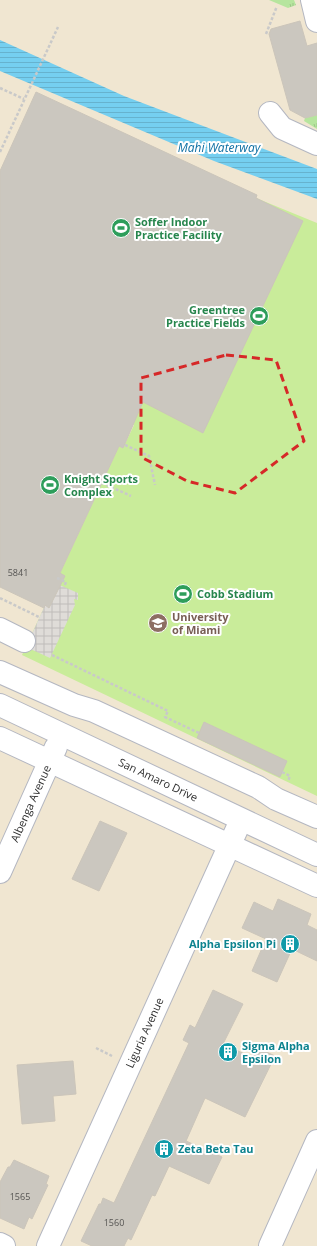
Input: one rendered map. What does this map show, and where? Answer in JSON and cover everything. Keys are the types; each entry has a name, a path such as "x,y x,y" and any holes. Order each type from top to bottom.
{"street":[{"path":"312,0 317,21"},
{"path":"270,113 282,128 317,144"},
{"path":"0,629 24,641"},
{"path":"0,672 94,711 258,787 276,799 317,817"},
{"name":"Albenga Avenue","path":"0,872 74,704"},
{"name":"San Amaro Drive","path":"0,705 317,855"},
{"path":"0,738 317,886"},
{"name":"Liguria Avenue","path":"48,1246 241,820"},
{"path":"270,1246 317,1141"},
{"path":"0,1244 4,1246"}],"path":[{"path":"266,34 277,6"},
{"path":"0,152 58,27"},
{"path":"0,88 24,99"},
{"path":"125,445 149,456 155,485"},
{"path":"102,483 131,496"},
{"path":"57,578 66,582 64,587"},
{"path":"0,598 39,617"},
{"path":"52,655 168,711 164,717 199,733"},
{"path":"185,732 187,728"},
{"path":"282,772 290,776 288,781"},
{"path":"96,1048 112,1056"}],"highlighted area":[{"path":"226,355 276,360 304,441 235,493 187,481 141,457 141,378"}],"shaded area":[{"name":"University of Miami","path":"0,0 317,0 317,1246 0,1246"},
{"path":"55,583 78,593 78,600 74,599 75,605 50,658 26,647"}],"green space":[{"path":"269,0 294,0 296,5 288,8"},
{"path":"317,115 317,129 304,121 305,118"},
{"name":"Cobb Stadium","path":"256,198 317,223 317,796 22,655 119,446 123,448 134,425 129,422"}],"water":[{"name":"Mahi Waterway","path":"0,40 124,96 317,169 317,199 214,161 0,71"}],"building":[{"path":"300,21 307,46 317,43 317,115 305,118 290,110 269,34 271,29"},
{"path":"36,92 257,195 256,198 303,221 203,433 143,402 123,448 119,446 60,573 65,576 49,608 45,605 44,608 0,587 0,171"},
{"path":"204,722 287,761 280,777 197,738"},
{"path":"100,821 127,833 99,891 72,879"},
{"name":"Alpha Epsilon Pi","path":"278,899 311,914 307,925 317,930 317,961 292,949 277,982 252,971 266,939 242,928 254,902 273,911"},
{"path":"213,990 243,1004 223,1044 251,1057 256,1047 275,1056 245,1117 205,1098 186,1141 222,1157 209,1184 169,1166 155,1196 152,1195 131,1240 128,1238 124,1246 92,1246 81,1241 103,1198 114,1203 189,1043 183,1040 190,1025 195,1028"},
{"path":"73,1061 76,1094 53,1096 55,1121 22,1124 17,1065"},
{"path":"14,1160 49,1176 46,1184 48,1185 32,1219 29,1217 24,1229 0,1218 0,1182 8,1167 10,1167"}],"place":[{"name":"Soffer Indoor Practice Facility","path":"121,228"},
{"name":"Greentree Practice Fields","path":"259,316"},
{"name":"Knight Sports Complex","path":"50,485"},
{"name":"Cobb Stadium","path":"183,594"},
{"name":"University of Miami","path":"158,623"},
{"name":"Alpha Epsilon Pi","path":"290,944"},
{"name":"Sigma Alpha Epsilon","path":"228,1052"},
{"name":"Zeta Beta Tau","path":"164,1149"}]}
